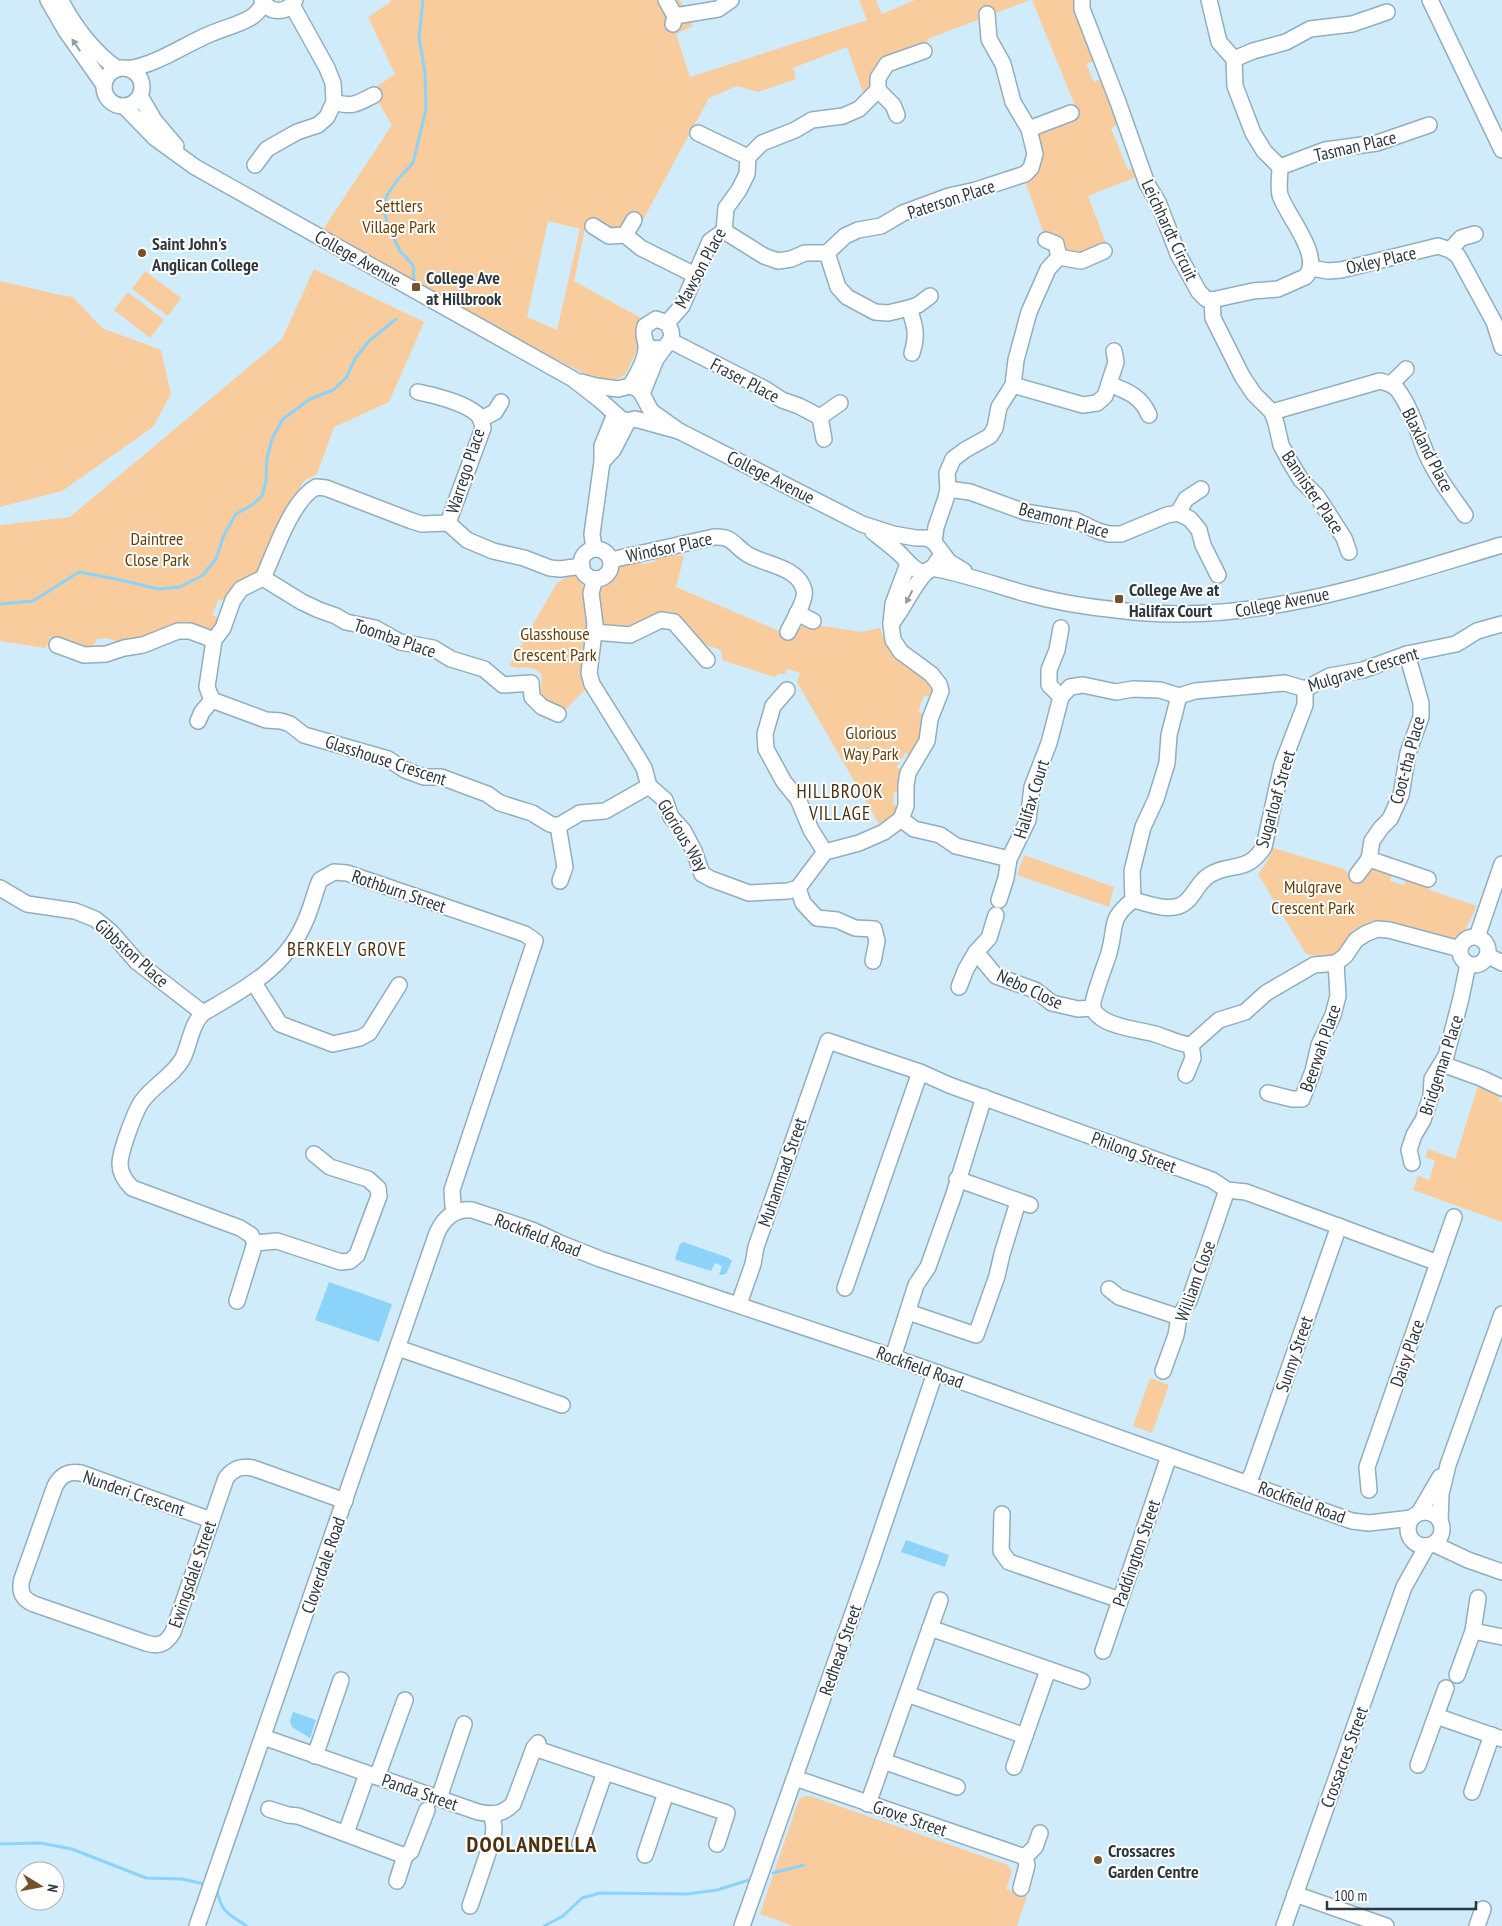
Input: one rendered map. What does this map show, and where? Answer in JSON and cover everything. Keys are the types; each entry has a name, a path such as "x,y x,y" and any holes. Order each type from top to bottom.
{"street":[{"name":"College Avenue","path":"48,0 66,31 104,85 106,96 110,102 118,106 124,106 154,138 195,167 573,379 623,416 680,431"},
{"name":"College Avenue","path":"60,0 69,16 106,60 138,76 141,92 154,120 195,167"},
{"path":"666,0 674,20 718,9 731,0"},
{"name":"Leichhardt Circuit","path":"1082,0 1082,9 1147,184 1158,202 1178,254 1199,292 1206,299 1212,300"},
{"path":"1209,0 1219,42 1234,60 1235,86 1253,133 1264,151 1280,167 1280,194 1310,254 1311,268 1305,276 1278,289 1253,291 1212,300"},
{"path":"1430,0 1502,150"},
{"path":"1437,0 1446,32"},
{"path":"104,85 108,74 123,69 143,66 180,50 210,34 234,26 252,17 263,2 271,9 280,11 287,9 294,2 327,68 333,83 334,102 327,117 318,125 297,132 267,149 255,165"},
{"path":"1234,60 1253,51 1286,42 1310,29 1352,24 1388,12"},
{"name":"Paterson Place","path":"827,252 845,236 858,230 881,226 904,213 949,196 984,188 1025,174 1031,168 1035,154 1029,129 1012,102 1002,64 989,39 987,14"},
{"path":"124,106 134,103 153,74 180,50"},
{"path":"897,115 893,105 878,90 878,78 887,64 924,51"},
{"path":"698,133 748,157 762,143 795,130 812,120 843,116 859,109 878,90"},
{"path":"334,102 345,106 353,106 374,95"},
{"path":"1029,129 1071,113"},
{"name":"Tasman Place","path":"1280,167 1325,150 1377,143 1429,125"},
{"name":"Mawson Place","path":"667,323 682,306 710,242 724,231 726,208 739,190 747,174 748,157"},
{"path":"625,235 634,220"},
{"path":"593,226 610,236 625,235 641,248 695,275"},
{"path":"724,231 764,256 778,260 791,259 805,253 827,252 838,287 847,298 875,312 888,313 909,308 918,305 930,296"},
{"path":"1475,234 1461,238 1450,250 1458,256 1494,322 1502,347"},
{"path":"1046,240 1056,244 1059,257"},
{"name":"Oxley Place","path":"1311,268 1328,271 1341,270 1438,246 1450,250"},
{"path":"1059,257 1081,261 1104,252"},
{"path":"873,961 877,941 874,929 855,928 837,920 817,918 803,903 798,888 825,852 859,843 884,832 901,819 906,806 908,773 927,741 930,720 941,691 939,684 931,674 901,652 893,640 891,624 893,604 907,562 905,554 908,546 917,538 926,522 941,508 948,489 947,473 953,459 990,436 995,428 999,407 1013,385 1016,360 1029,312 1048,269 1059,257"},
{"name":"Bannister Place","path":"1212,300 1213,318 1242,376 1254,394 1272,412 1275,417 1281,445 1289,460 1301,480 1318,496 1344,538 1349,552"},
{"path":"909,308 916,329 916,339 912,353"},
{"name":"Mawson Place","path":"634,393 637,376 644,358 646,344 642,335 645,326 656,319 667,323 672,331 668,345"},
{"path":"646,344 653,349 668,345"},
{"path":"634,393 642,414 623,416 611,405 612,397 634,393 656,359 668,345"},
{"name":"Fraser Place","path":"668,345 765,389 782,400 820,417"},
{"path":"1013,385 1083,405 1097,403 1105,396 1109,384 1116,362 1114,351"},
{"path":"1272,412 1380,381 1391,384 1406,369"},
{"name":"College Avenue","path":"573,379 596,386 634,393 651,411 680,431 862,524 893,534 928,538 937,546 949,562 970,576"},
{"path":"1109,384 1132,393 1146,406 1149,415"},
{"name":"Blaxland Place","path":"1391,384 1397,390 1418,428 1427,454 1442,482 1466,515"},
{"name":"Warrego Place","path":"418,392 440,396 476,413 481,419 482,428 448,523"},
{"name":"Warrego Place","path":"481,419 495,412 501,402"},
{"path":"824,439 820,417 840,403"},
{"path":"594,549 592,534 602,462 602,446 623,416"},
{"path":"198,722 202,712 212,700 207,687 214,640 223,628 234,600 241,589 263,578 276,546 303,497 316,487 326,488 412,522 422,524 448,523 467,540 493,551 524,558 550,568 560,569 582,566"},
{"name":"Beamont Place","path":"948,489 970,492 1025,512 1075,520 1098,531 1110,534 1121,534 1167,515 1178,513"},
{"path":"1201,489 1186,499 1178,513 1190,519 1199,530 1203,545 1218,575"},
{"path":"891,624 903,609 917,581 938,560 937,546 941,508"},
{"name":"College Avenue","path":"862,524 917,570 930,569 970,576 1028,594 1118,611 1166,614 1228,613 1294,603 1363,586 1502,545"},
{"name":"Windsor Place","path":"611,560 659,548 673,547 722,536 732,540 747,554 786,570 800,580 805,591 803,602 788,632"},
{"path":"594,549 604,551 611,560 608,574 595,579 586,575 582,566 583,557 594,549"},
{"name":"Toomba Place","path":"263,578 302,602 346,622 375,628 400,642 433,648 451,659 484,669 503,685 531,683 532,697 542,707 558,714"},
{"name":"Glorious Way","path":"595,579 591,593 594,632 589,673 592,684 636,753 644,768 649,786 665,800 671,817 683,830 694,851 702,874 749,893 788,891 798,888"},
{"path":"797,613 813,621"},
{"path":"594,632 630,635 661,620 674,622 707,660"},
{"name":"Mulgrave Crescent","path":"1180,696 1195,691 1285,683 1305,689 1330,676 1363,670 1407,654 1456,644 1477,631 1502,624"},
{"path":"1061,628 1057,650 1049,670 1049,685 1060,697 1070,687 1083,685 1116,692 1133,689 1160,690 1180,696 1169,736 1167,763 1156,799 1143,827 1132,871 1133,900 1115,918 1114,937 1094,996 1093,1008 1098,1015 1107,1022 1157,1035 1179,1044 1191,1045 1219,1020 1246,1012 1266,993 1314,965 1336,963 1345,956 1356,940 1377,929 1389,930 1460,949"},
{"path":"57,645 84,655 106,654 124,648 143,645 178,631 190,631 214,640"},
{"name":"Coot-tha Place","path":"1357,875 1369,860 1372,841 1390,819 1401,794 1408,753 1421,717 1421,703 1407,654"},
{"name":"Sugarloaf Street","path":"1133,900 1163,908 1179,906 1191,898 1201,882 1208,876 1220,869 1243,866 1256,858 1264,847 1282,764 1305,705 1305,689"},
{"path":"787,690 773,706 765,734 766,749 784,782 798,799 812,830 825,852"},
{"name":"Halifax Court","path":"976,952 989,938 1006,878 1009,859 1028,820 1032,787 1049,743 1060,697"},
{"name":"Glasshouse Crescent","path":"212,700 266,720 290,724 304,735 388,760 405,770 424,777 441,778 487,794 500,803 532,813 550,824 558,826"},
{"path":"560,881 564,859 558,826 580,813 605,811 649,786"},
{"path":"901,819 914,829 940,835 956,846 1009,859"},
{"path":"1369,860 1428,879"},
{"path":"1477,937 1502,864"},
{"name":"Rothburn Street","path":"203,1013 254,983 274,967 304,924 320,880 334,872 347,873 525,934 535,941 452,1190 453,1206 458,1211"},
{"name":"Gibbston Place","path":"0,888 27,904 76,911 95,918 110,930 137,962 203,1013"},
{"path":"1477,937 1485,942 1488,956 1482,963 1477,965 1468,964 1462,958 1460,949 1468,938 1477,937"},
{"path":"959,987 966,969 976,952"},
{"name":"Nebo Close","path":"976,952 996,976 1035,990 1052,1003 1078,1010 1093,1008"},
{"path":"1488,956 1502,963"},
{"name":"Beerwah Place","path":"1268,1093 1292,1099 1302,1099 1313,1071 1318,1045 1334,1015 1338,996 1336,963"},
{"name":"Bridgeman Place","path":"1412,1163 1409,1150 1414,1135 1423,1120 1431,1096 1432,1079 1446,1056 1462,998 1468,964"},
{"path":"254,983 280,1024 332,1044 360,1038 369,1033 399,985"},
{"path":"203,1013 197,1019 183,1058 144,1098 138,1107 120,1159 121,1172 127,1184 139,1192 240,1228 250,1235 255,1243 237,1301"},
{"name":"Philong Street","path":"828,1041 920,1072 949,1085 1212,1180 1227,1190 1246,1192 1438,1263"},
{"name":"Muhammad Street","path":"739,1304 753,1264 756,1247 828,1041"},
{"path":"1186,1075 1192,1058 1191,1045"},
{"path":"1442,1064 1502,1088"},
{"path":"845,1288 920,1072"},
{"path":"894,1357 916,1285 928,1266 954,1194 957,1179 984,1097"},
{"path":"255,1243 276,1241 341,1262 350,1261 357,1255 379,1196 378,1188 375,1183 368,1179 330,1168 314,1154"},
{"path":"908,1312 976,1335 998,1276 1002,1254 1024,1203 957,1179"},
{"name":"William Close","path":"1163,1372 1176,1335 1179,1317 1188,1301 1227,1190"},
{"name":"Rockfield Road","path":"458,1211 465,1209 481,1213 532,1230 600,1259 894,1357 1352,1521 1384,1522 1416,1515"},
{"name":"Cloverdale Road","path":"197,1926 437,1233 445,1218 458,1211"},
{"name":"Daisy Place","path":"1369,1490 1367,1467 1454,1217"},
{"name":"Sunny Street","path":"1247,1482 1252,1474 1339,1226"},
{"path":"1109,1289 1119,1296 1179,1317"},
{"path":"1431,1545 1440,1536 1441,1494 1448,1465 1502,1314"},
{"path":"398,1348 562,1405"},
{"name":"Redhead Street","path":"742,1926 935,1373"},
{"name":"Paddington Street","path":"1103,1651 1169,1456"},
{"path":"1448,1465 1407,1528 1409,1537 1418,1546 1431,1545 1502,1572"},
{"name":"Ewingsdale Street","path":"21,1594 25,1599 34,1604 146,1643 153,1645 162,1644 169,1638 172,1632 226,1478 235,1469 246,1466 345,1501"},
{"name":"Nunderi Crescent","path":"21,1594 22,1579 55,1486 58,1480 66,1474 81,1473 211,1520"},
{"path":"1416,1515 1430,1513 1441,1524 1468,1560"},
{"path":"1002,1514 1001,1551 1009,1562 1120,1600"},
{"name":"Rockfield Road","path":"1384,1522 1409,1537"},
{"name":"Crossacres Street","path":"1404,1587 1409,1537"},
{"name":"Crossacres Street","path":"1284,1926 1404,1587 1431,1545"},
{"path":"1456,1675 1473,1630 1478,1598"},
{"path":"868,1804 940,1600"},
{"path":"930,1628 1082,1681"},
{"path":"1473,1630 1502,1637"},
{"path":"1014,1767 1048,1670"},
{"path":"315,1756 341,1680"},
{"path":"1418,1765 1446,1688"},
{"path":"907,1694 1025,1736"},
{"path":"346,1833 405,1700"},
{"path":"1436,1716 1497,1737 1472,1792"},
{"path":"438,1798 464,1724"},
{"name":"Panda Street","path":"263,1737 478,1812 492,1815"},
{"path":"470,1906 493,1838 492,1815 507,1810 513,1804 536,1746 605,1772 727,1813 717,1844"},
{"path":"883,1761 957,1787"},
{"path":"580,1844 605,1772"},
{"name":"Grove Street","path":"795,1778 1025,1857"},
{"path":"645,1855 666,1793"},
{"path":"269,1809 298,1816 405,1856"},
{"path":"397,1881 405,1856 411,1851 427,1810"},
{"path":"1021,1888 1027,1864 1025,1857 1035,1847 1040,1833"},
{"path":"1295,1894 1386,1926"},
{"path":"1477,1926 1483,1909"}],"green space":[{"name":"Settlers Village Park","path":"390,0 680,0 693,26 676,34 690,77 867,20 859,0 876,0 882,14 915,0 1030,0 928,39 924,51 887,64 864,95 847,47 793,68 796,79 758,92 737,86 709,98 632,240 590,219 586,224 574,281 641,318 636,335 639,346 625,375 610,382 595,379 318,237 392,125 371,90 395,74 368,17 391,2","holes":["548,221 580,229 557,330 527,317"]},
{"path":"1032,0 1082,0 1144,174 1088,196 1109,251 1081,261 1046,240 1025,181 1041,154 1039,133 1078,113","holes":["1094,61 1101,79 1094,82 1086,64","1119,124 1135,167 1128,170 1111,128"]},
{"name":"Daintree Close Park","path":"314,269 424,322 389,402 334,427 317,474 304,481 267,545 260,568 251,577 237,582 230,589 225,601 219,599 212,615 220,618 215,628 208,632 123,643 106,638 97,639 91,649 87,650 50,637 46,648 0,641 0,525 70,517 282,339"},
{"path":"145,271 181,298 168,316 132,289"},
{"path":"0,281 73,297 102,328 161,350 171,394 153,427 62,491 0,507"},
{"path":"128,292 164,320 150,338 114,310"},
{"name":"Glorious Way Park","path":"653,553 684,556 676,587 793,637 803,625 817,625 861,632 880,628 893,650 923,674 929,681 933,698 924,695 918,712 926,715 923,738 912,757 905,753 897,767 904,772 901,792 894,792 893,805 901,806 894,816 879,824 797,682 800,673 787,669 785,674 779,674 774,677 722,660 722,653 719,649 702,644 670,615 659,612 628,629 601,625 597,592 600,587 612,578 625,560 639,556 641,564 655,562"},
{"name":"Glasshouse Crescent Park","path":"575,574 581,579 584,592 586,641 582,674 585,690 564,711 540,698 542,675 538,671 530,668 509,666 557,583"},
{"name":"Mulgrave Crescent Park","path":"1273,848 1344,869 1357,882 1374,868 1393,872 1390,881 1404,885 1407,876 1430,884 1429,890 1477,906 1462,936 1455,938 1436,936 1403,924 1380,921 1355,929 1339,952 1333,956 1323,957 1306,954 1258,874 1267,862"},
{"path":"1024,855 1114,887 1109,907 1017,875"},
{"path":"1479,1083 1501,1093 1499,1101 1502,1102 1502,1222 1413,1190 1418,1176 1429,1180 1435,1161 1425,1157 1428,1149 1455,1159"},
{"path":"1150,1378 1169,1385 1152,1433 1133,1426"},
{"path":"810,1796 1008,1865 1012,1872 1006,1889 1027,1896 1017,1926 793,1926 760,1914 799,1799"}],"water":[{"path":"683,1242 729,1258 732,1261 726,1274 719,1275 722,1266 715,1263 711,1271 676,1260 680,1244"},
{"path":"329,1282 392,1304 379,1342 315,1320"},
{"path":"906,1540 949,1555 945,1567 901,1552"},
{"path":"293,1712 316,1720 310,1738 292,1727 290,1721"}],"waterway":[{"path":"414,281 413,265 400,251 384,212 387,195 398,179 413,163 426,109 425,73 419,37 423,0"},
{"path":"0,604 33,601 79,572 158,589 180,587 203,575 216,559 224,535 236,514 252,505 262,496 266,481 267,458 272,439 283,419 310,399 333,390 346,378 355,359 368,342 396,319"},
{"path":"0,1844 40,1843 72,1849 146,1878 182,1879 204,1884"},
{"path":"773,1873 804,1865"},
{"path":"544,1926 563,1916 582,1898 600,1893 687,1894 717,1890 749,1880"},
{"path":"217,1890 221,1903 227,1912 247,1926"}],"place":[{"name":"Saint John's Anglican College","path":"142,253"},
{"name":"College Ave at Hillbrook","path":"416,287"},
{"name":"College Ave at Halifax Court","path":"1119,599"},
{"name":"Crossacres Garden Centre","path":"1098,1860"}],"district":[{"name":"HILLBROOK VILLAGE","path":"840,802"},
{"name":"BERKELY GROVE","path":"347,949"},
{"name":"DOOLANDELLA","path":"532,1844"}]}
